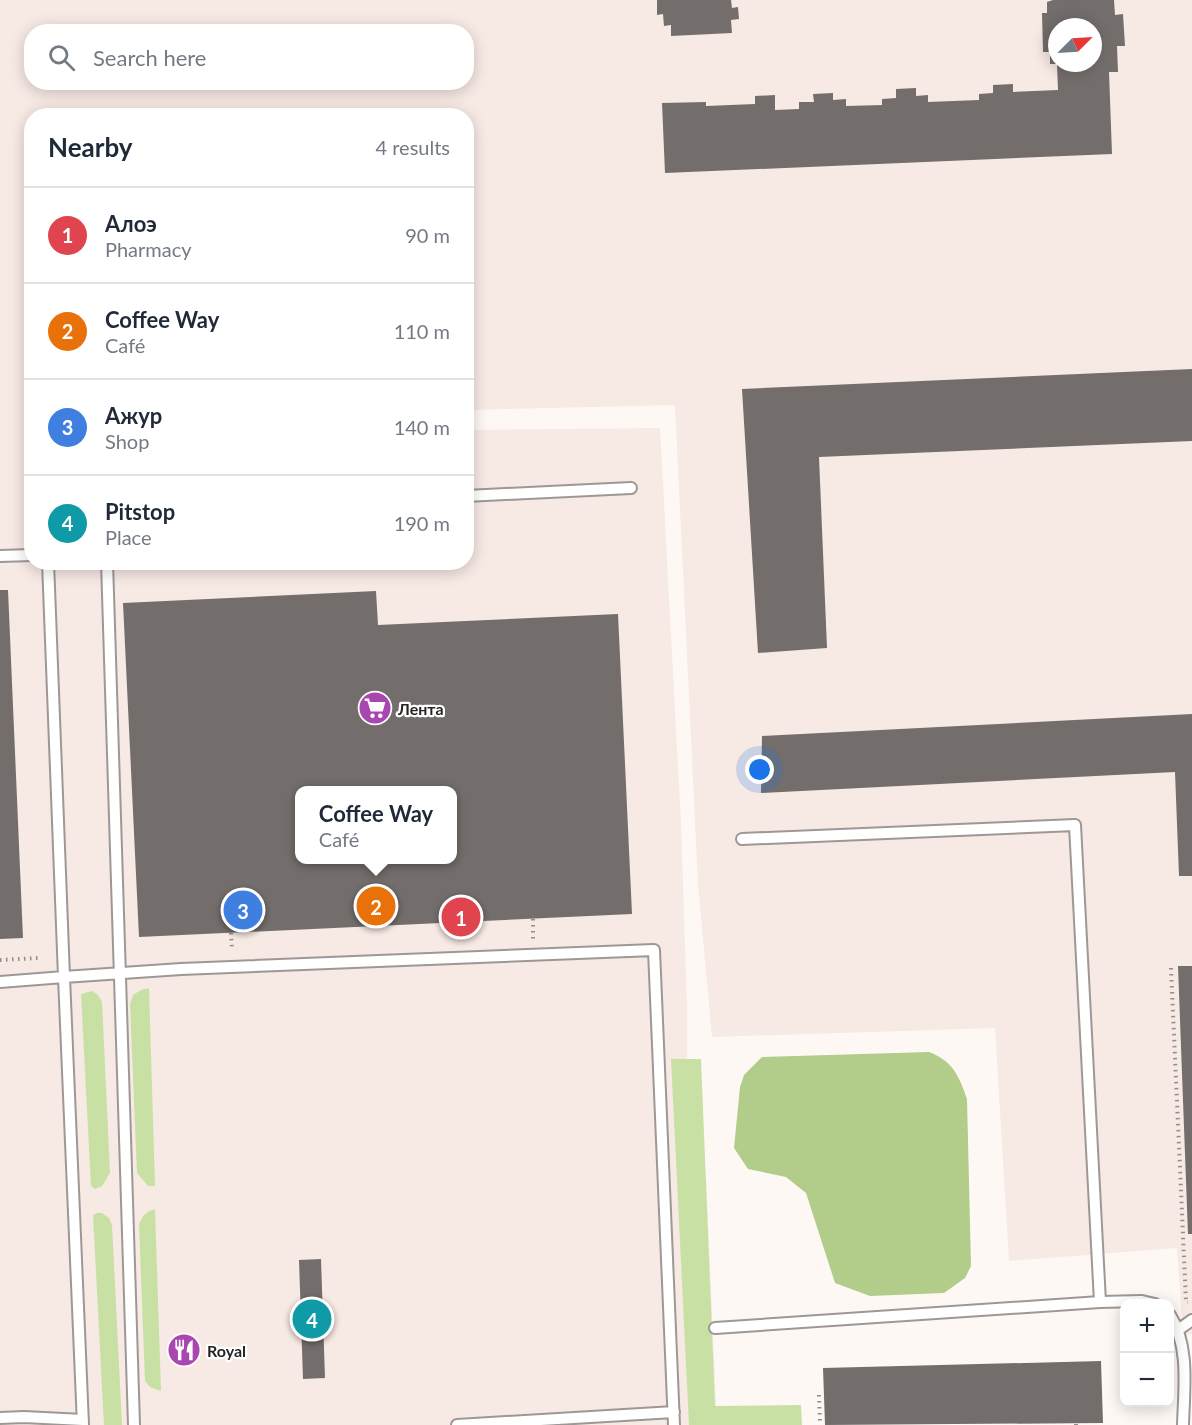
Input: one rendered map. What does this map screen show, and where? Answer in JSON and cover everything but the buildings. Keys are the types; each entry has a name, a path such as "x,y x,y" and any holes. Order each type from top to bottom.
{"lane":[{"path":"474,496 631,488"},
{"path":"0,556 24,555"},
{"path":"0,1418 24,1417 83,1422 48,570"},
{"path":"107,570 134,1425"},
{"path":"742,839 1075,825 1100,1302"},
{"path":"0,982 120,973 654,950 674,1425"},
{"path":"715,1328 1120,1302"},
{"path":"1178,1329 1192,1320"},
{"path":"1174,1322 1178,1329 1183,1356 1183,1425"},
{"path":"457,1425 674,1412"}],"path":[{"path":"533,919 534,941"},
{"path":"231,933 232,953"},
{"path":"0,960 38,958"},
{"path":"1171,968 1186,1302"},
{"path":"819,1395 819,1425"}],"shaded area":[{"path":"0,0 1192,0 1192,1334 1183,1335 1177,1248 1009,1261 995,1028 712,1037 698,884 675,405 474,410 474,108 24,108 24,570 474,570 474,430 660,428 681,823 687,1006 688,1178 706,1177 717,1425 0,1425"}],"green space":[{"path":"149,988 155,1186 148,1186 137,1173 130,1004 133,995"},
{"path":"92,991 102,1002 110,1173 102,1186 95,1189 91,1186 81,994"},
{"path":"929,1052 944,1060 954,1070 967,1099 971,1266 965,1278 944,1293 870,1296 835,1283 806,1193 786,1177 748,1169 734,1148 740,1087 744,1075 762,1057"},
{"path":"671,1059 701,1059 715,1406 801,1405 802,1425 689,1425"},
{"path":"155,1209 161,1391 150,1387 145,1381 139,1224 145,1214"},
{"path":"102,1213 109,1218 112,1225 122,1425 104,1425 93,1215"}],"place":[{"name":"Лента","path":"375,708"},
{"name":"Coffee Way","path":"376,906"},
{"name":"Ажур","path":"243,910"},
{"name":"Алоэ","path":"461,917"},
{"name":"Pitstop","path":"312,1319"},
{"name":"Royal","path":"184,1350"}]}
